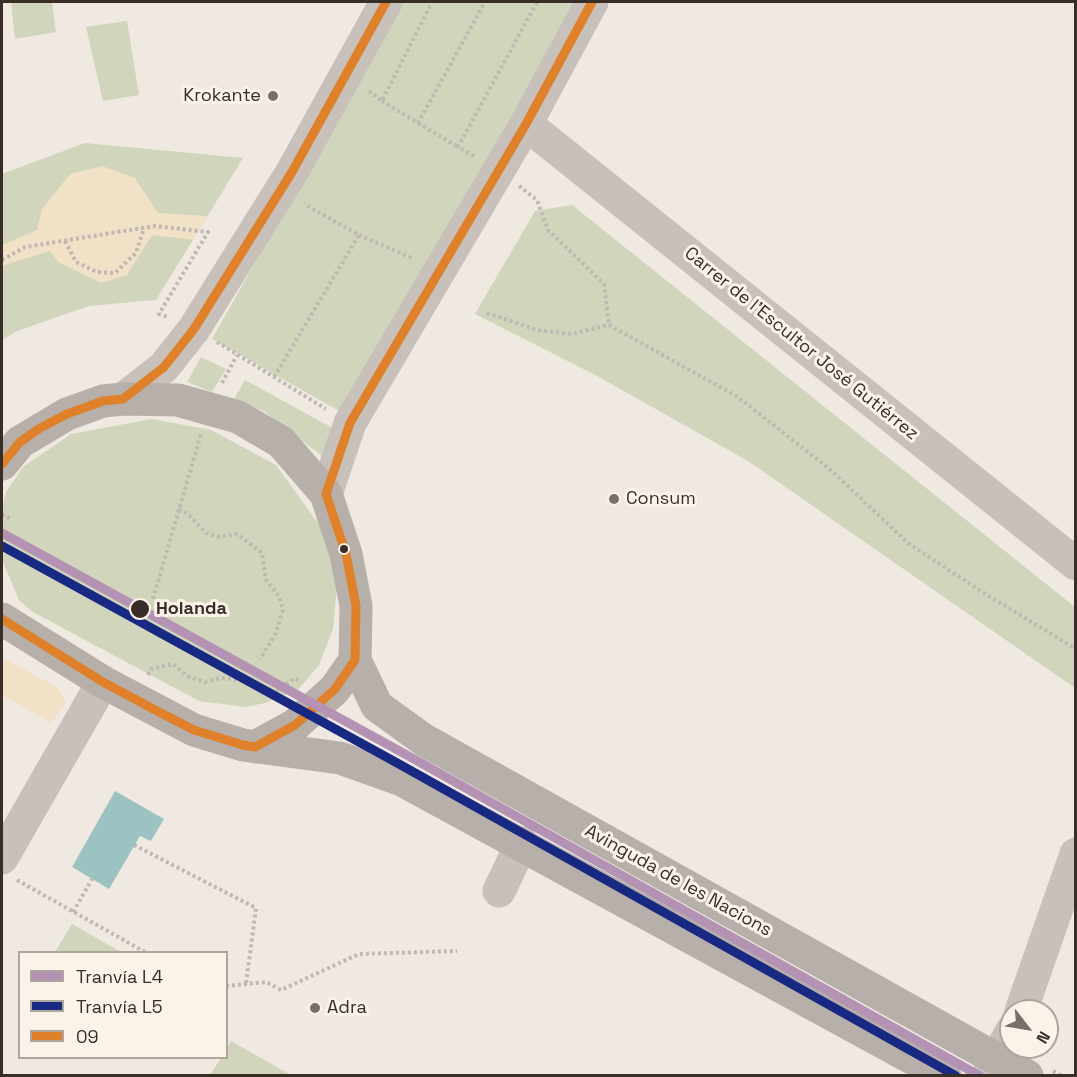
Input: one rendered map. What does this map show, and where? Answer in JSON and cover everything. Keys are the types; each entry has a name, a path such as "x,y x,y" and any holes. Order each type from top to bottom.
{"main road":[{"path":"8,451 67,414 104,400 178,400 238,417 280,442 326,494 346,554 356,606 355,660 335,689 295,725 255,747"},
{"path":"2,619 104,682 194,730 255,747 340,758 402,780 522,843 945,1076"},
{"name":"Avinguda de les Nacions","path":"355,660 377,706 424,740 999,1055"},
{"name":"Avinguda de les Nacions","path":"1004,1059 1027,1076"}],"street":[{"path":"123,399 203,334 386,2"},
{"path":"326,494 350,423 483,168 526,124 592,2"},
{"name":"Carrer de l'Escultor José Gutiérrez","path":"526,124 1076,564"},
{"path":"7,867 104,682"},
{"path":"499,891 522,843"},
{"path":"1025,999 1076,854"}],"path":[{"path":"382,101 432,2"},
{"path":"418,123 485,2"},
{"path":"458,147 537,2"},
{"path":"366,89 474,156 483,168 537,200 548,230 604,284 609,325"},
{"path":"300,202 359,235 413,260 419,251"},
{"path":"2,261 25,247 155,226 208,232 159,314 203,334 350,423"},
{"path":"65,240 75,262 97,272 115,273 136,254 144,228"},
{"path":"274,376 359,235"},
{"path":"487,313 537,330 571,334 609,325 738,397 832,471 908,543 987,595 1076,649"},
{"path":"153,599 209,409 237,355"},
{"path":"179,509 188,514 206,533 220,537 237,534 262,553 266,580 279,596 283,610 275,635 260,659"},
{"path":"2,514 11,519"},
{"path":"132,698 151,669 173,664 187,676 205,682 221,678 239,680 263,687 271,694 295,678"},
{"path":"134,844 256,908 246,984"},
{"path":"7,867 73,912 143,951"},
{"path":"73,912 92,879"},
{"path":"228,986 266,982 281,990 359,954 457,951"}],"green space":[{"path":"11,2 52,2 56,32 15,39"},
{"path":"397,2 580,2 346,415 212,339 357,81"},
{"path":"127,21 139,95 103,101 86,27"},
{"path":"85,143 243,158 156,300 89,306 17,331 2,340 2,174"},
{"path":"572,205 1075,607 1075,688 748,461 599,377 475,314 535,211"},
{"path":"201,357 226,369 212,392 187,382"},
{"path":"245,380 338,431 322,456 265,412 234,399"},
{"path":"152,419 211,430 276,465 328,537 337,586 333,629 319,665 298,690 265,703 246,707 199,701 33,612 19,600 2,560 2,508 6,492 23,467 71,434"},
{"path":"72,924 119,951 56,951"},
{"path":"231,1041 291,1075 210,1075 220,1059 228,1059 228,1046"}],"sand":[{"path":"102,166 135,178 158,213 207,216 193,240 152,235 127,275 101,283 58,262 50,251 2,266 2,245 37,230 42,209 70,174"},
{"path":"2,657 58,688 66,703 51,723 2,695"}],"water":[{"path":"115,791 164,819 151,841 140,836 109,889 72,867"}],"tram line":[{"name":"L4","path":"2,533 405,754 980,1076"},
{"name":"L5","path":"2,546 399,764 956,1076"}],"transit line":[{"name":"09","path":"2,464 20,442 40,428 67,414 103,401 123,399 164,367 194,329 292,172 386,2"},
{"name":"09","path":"2,619 103,682 157,711 194,730 243,745 255,747 295,725 335,689 355,660 356,606 346,554 326,494 350,423 526,124 592,2"}],"place":[{"name":"Krokante","path":"273,96"},
{"name":"Consum","path":"614,499"},
{"name":"Holanda","path":"140,609"},
{"name":"Adra","path":"315,1008"}]}
